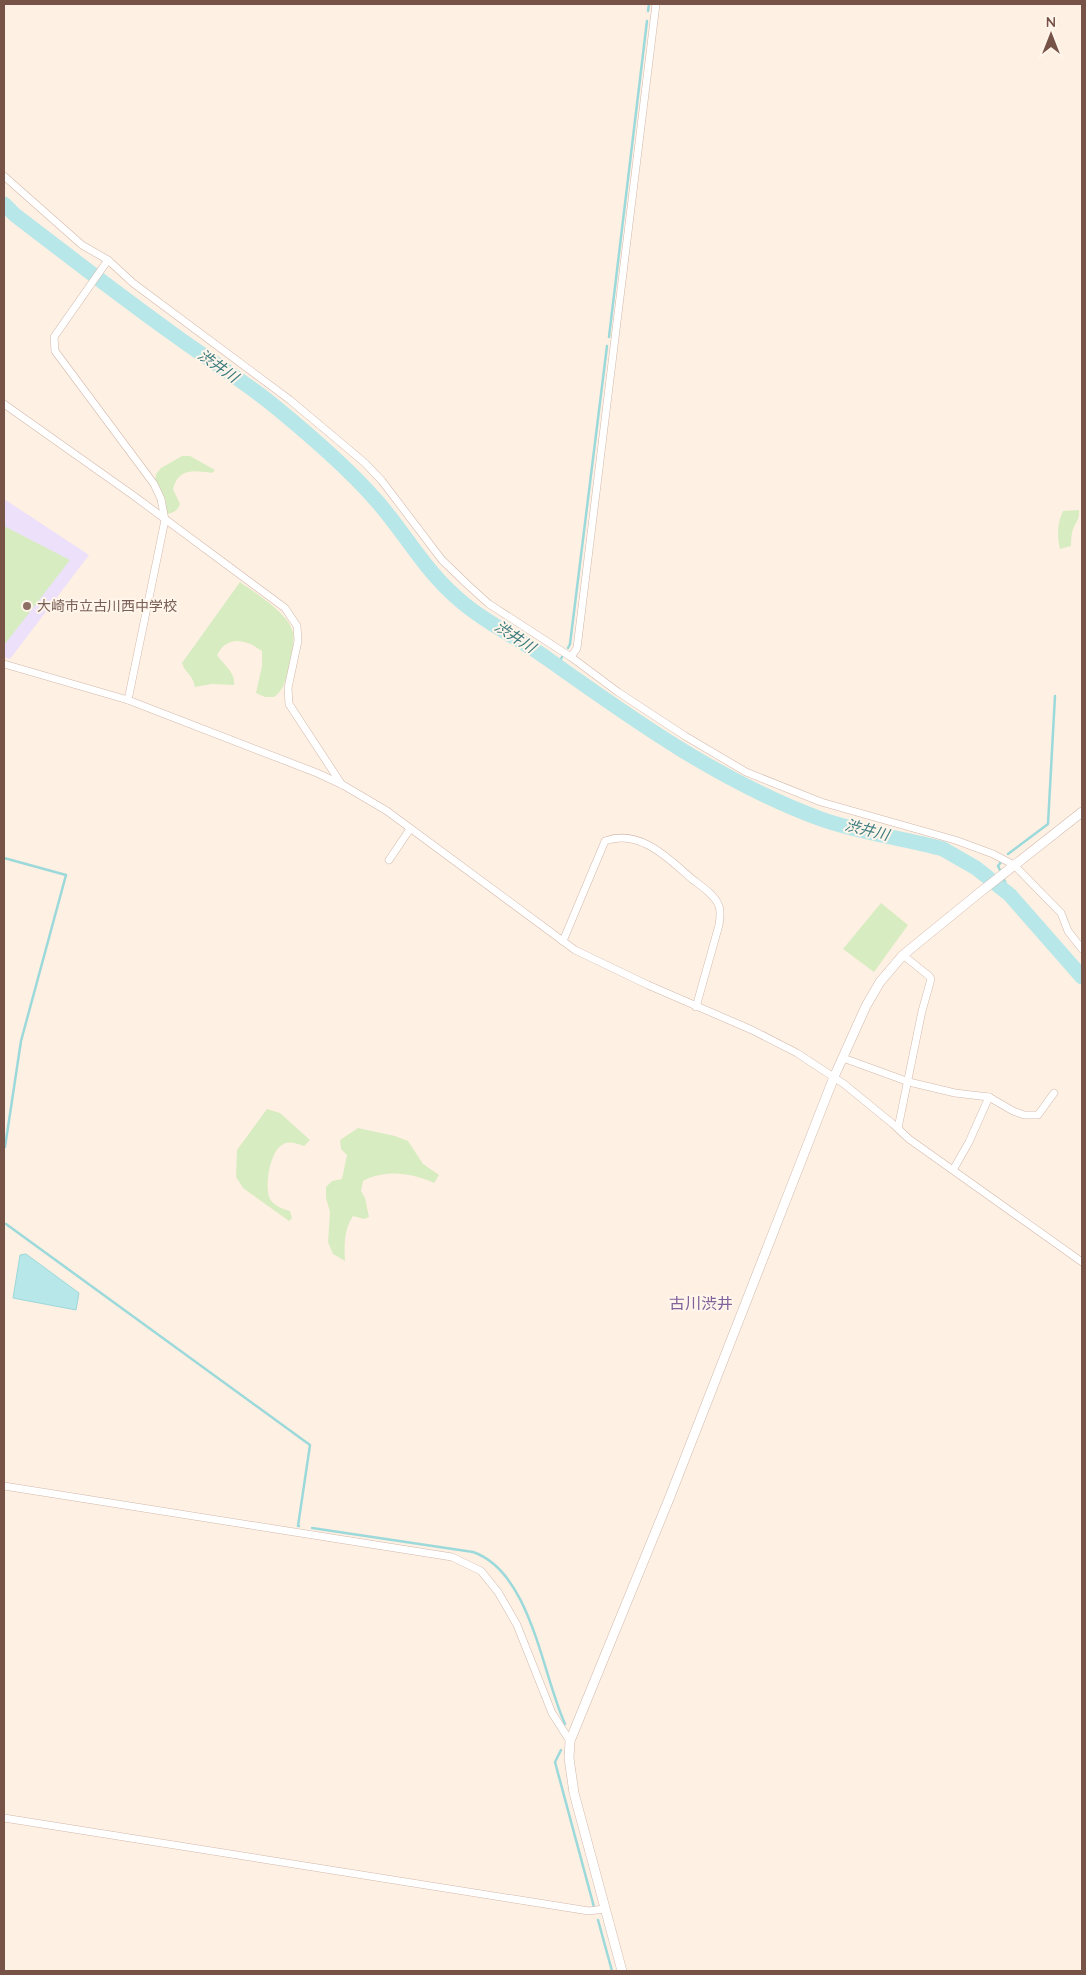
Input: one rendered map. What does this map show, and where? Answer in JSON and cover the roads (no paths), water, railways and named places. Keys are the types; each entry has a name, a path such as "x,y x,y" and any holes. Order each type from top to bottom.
{"street":[{"path":"571,657 577,648 656,4"},
{"path":"4,176 82,245 277,389 365,463 382,481 442,560 489,604 571,657 618,692 685,736 746,772 821,802 962,843 993,854 1012,867 1061,913 1068,931 1082,949"},
{"path":"106,263 54,337 55,351 154,484 162,499 165,520 128,700"},
{"path":"4,404 285,608 297,626 298,641 288,688 289,704 343,785"},
{"path":"4,664 128,700 317,773 343,785 387,811 575,950 696,1007 752,1030 790,1049 834,1077 909,1139 1082,1262"},
{"path":"622,1971 570,1776 570,1741 668,1499 834,1077 866,1006 880,982 903,955 1082,812"},
{"path":"388,860 410,829"},
{"path":"563,941 605,841 616,837 625,837 655,848 711,895 719,906 718,925 696,1007"},
{"path":"898,1128 931,979 930,976 903,955"},
{"path":"843,1058 907,1082 955,1093 989,1097 1013,1111 1024,1114 1038,1115 1054,1093"},
{"path":"953,1170 969,1142 989,1097"},
{"path":"4,1486 452,1557 481,1571 498,1592 517,1625 552,1712 570,1741"},
{"path":"4,1818 589,1911 604,1909"}],"water":[{"path":"26,1254 79,1293 76,1310 13,1298 20,1255"}],"waterway":[{"path":"648,11 649,4"},
{"path":"609,337 647,21"},
{"name":"渋井川","path":"4,204 15,215 135,306 266,399 316,441 341,463 375,499 444,585 465,605 487,621 534,649 644,726 712,768 748,787 784,804 836,824 943,849 976,868 1010,895 1082,977"},
{"path":"568,648 607,346"},
{"path":"557,666 562,657"},
{"path":"1008,854 1048,824 1055,696"},
{"path":"4,858 66,875 21,1041 5,1147"},
{"path":"1001,862 998,866 1001,872"},
{"path":"1003,877 1010,895"},
{"path":"6,1224 310,1445 299,1526"},
{"path":"312,1528 473,1552 493,1563 509,1580 522,1602 565,1724"},
{"path":"561,1750 555,1762 594,1907"},
{"path":"598,1920 612,1971"}],"place":[{"name":"大崎市立古川西中学校","path":"27,606"}],"district":[{"name":"古川渋井","path":"701,1303"}]}
